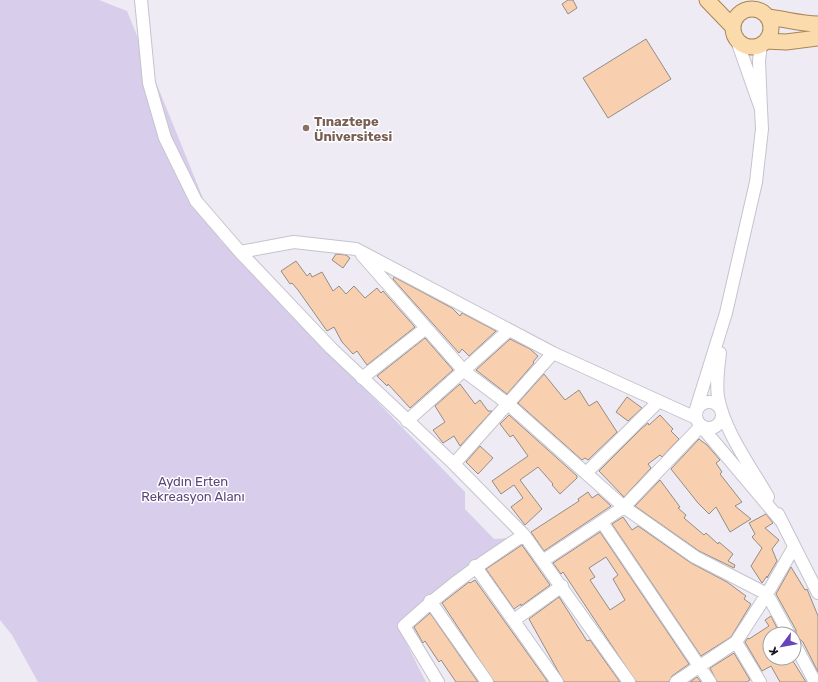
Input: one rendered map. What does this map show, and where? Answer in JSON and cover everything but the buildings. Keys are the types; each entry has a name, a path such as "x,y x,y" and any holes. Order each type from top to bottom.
{"main road":[{"path":"707,0 734,31 738,40 749,46 763,42 786,42 818,38"},
{"path":"734,31 737,16 747,10 748,4 768,17 771,29 763,42"},
{"path":"768,17 786,19 799,24 818,24"}],"street":[{"path":"141,0 149,83 166,138 196,201 240,252 362,378 454,464 524,535 544,560 629,682"},
{"path":"734,31 761,109"},
{"path":"698,418 726,313 756,182 762,129 759,61 763,42"},
{"path":"240,252 294,242 356,249 553,353 658,402 698,418 709,428 717,426 722,419 722,411 716,404 707,401 703,403 698,418 624,507 544,560"},
{"path":"356,249 464,371 508,404 624,507 695,557 767,594 785,626"},
{"path":"726,313 717,372 718,396 722,411 730,430 782,522 818,592"},
{"path":"362,378 426,328"},
{"path":"407,421 509,330"},
{"path":"454,464 553,353"},
{"path":"586,473 658,402"},
{"path":"698,418 782,522"},
{"path":"602,522 710,682"},
{"path":"438,682 404,626 430,602 475,566 524,535"},
{"path":"676,682 699,665 736,642 767,594 794,547"},
{"path":"475,566 557,682"},
{"path":"514,620 562,586"},
{"path":"430,602 487,682"},
{"path":"736,642 760,682"},
{"path":"802,658 815,682"}],"green space":[{"name":"Aydın Erten Rekreasyon Alanı","path":"0,0 99,0 127,11 220,240 465,492 465,509 494,539 511,538 397,625 426,682 38,682 12,635 0,620"}],"place":[{"name":"Tınaztepe Üniversitesi","path":"306,128"}]}
